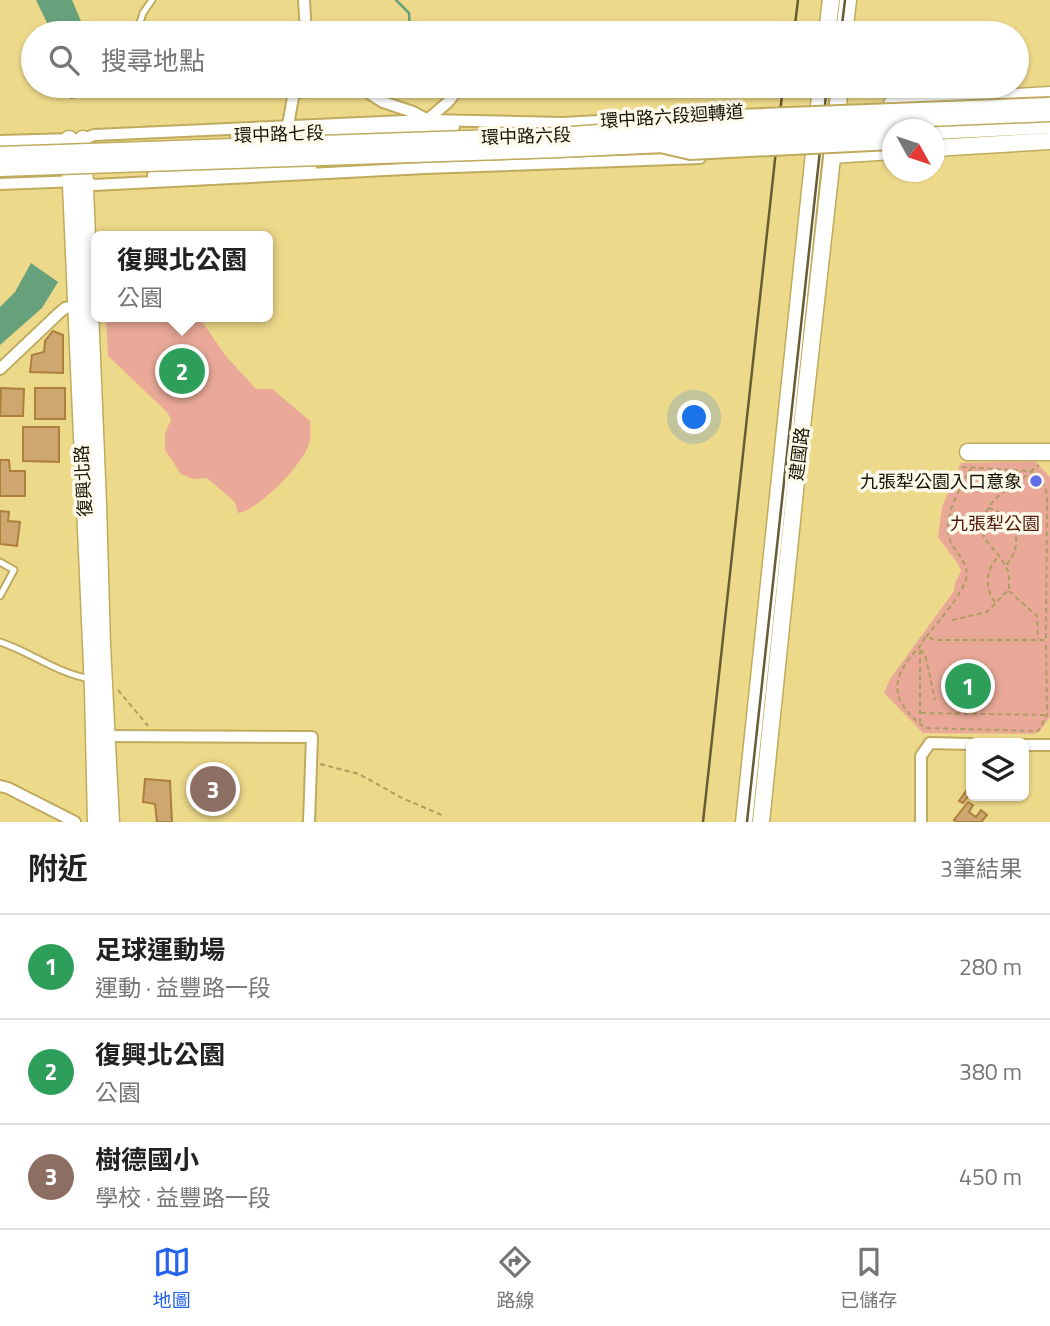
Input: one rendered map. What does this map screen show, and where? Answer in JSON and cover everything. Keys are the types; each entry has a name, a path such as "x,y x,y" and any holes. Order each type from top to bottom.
{"street":[{"path":"304,0 305,21"},
{"path":"828,21 831,0"},
{"path":"845,21 848,0"},
{"path":"1029,97 1050,96"},
{"path":"287,173 287,130 292,98"},
{"path":"377,98 413,112 427,124"},
{"path":"425,165 427,124 451,98"},
{"name":"建國路","path":"744,822 820,98"},
{"name":"建國路","path":"761,822 839,98"},
{"path":"838,107 1011,98"},
{"name":"環中路六段","path":"0,168 558,142 642,130 668,120 687,117 1050,103"},
{"name":"環中路六段迴轉道","path":"489,125 631,120 750,110 760,116 759,147 747,156 492,163"},
{"path":"642,130 1050,113"},
{"name":"環中路七段","path":"0,141 92,141 427,124 518,127 558,142"},
{"path":"489,125 492,163"},
{"path":"945,130 1050,125"},
{"path":"651,145 882,133"},
{"path":"945,141 1050,136"},
{"name":"復興北路","path":"76,139 104,681 96,822"},
{"path":"945,147 1050,141"},
{"name":"環中路六段","path":"0,184 78,181 94,177 287,173 492,163 527,157 558,142"},
{"name":"環中路六段","path":"0,155 558,142 651,145 690,154 882,144"},
{"path":"832,155 882,152"},
{"path":"0,369 58,313 65,308 84,304"},
{"path":"969,460 1045,458"},
{"path":"101,736 312,737 309,822"},
{"name":"復興北路","path":"101,736 111,822"},
{"path":"921,822 921,756 930,743 966,744"},
{"path":"1029,745 1050,745"},
{"path":"0,786 75,822"}],"lane":[{"path":"140,21 152,0"},
{"path":"0,562 14,570 0,596"},
{"path":"0,642 67,673 104,681"}],"path":[{"path":"952,620 988,612 1008,590 1009,573 984,538 987,508 1045,458"},
{"path":"962,467 969,460"},
{"path":"920,649 914,652 901,670 897,686 901,706 925,728 1038,732 1047,715 1045,487 1031,471 969,460"},
{"path":"919,723 920,649 967,576 967,568 949,538 948,531 952,508 969,460"},
{"path":"987,508 1003,513 1013,523 1016,549 1005,565"},
{"path":"997,603 990,596 987,587 989,570 998,556"},
{"path":"1008,590 1037,616 1038,640"},
{"path":"926,637 938,640 1046,640"},
{"path":"920,649 925,654 935,700"},
{"path":"104,681 156,735"},
{"path":"921,713 1047,715"},
{"path":"1041,725 1043,730"},
{"path":"312,762 359,774 444,816"}],"green space":[{"path":"106,322 202,322 225,355 256,389 272,389 310,421 309,444 299,463 279,485 257,504 238,513 235,502 207,478 193,479 181,474 165,450 165,434 171,419 167,412 108,356"},
{"name":"九張犁公園","path":"1035,461 1050,477 1050,717 1040,731 1034,734 923,733 884,693 890,679 954,591 961,571 938,537 942,507 961,463"}],"shaded area":[{"path":"36,0 72,0 81,21 46,21"},
{"path":"31,263 58,282 42,308 0,345 0,307 15,292"}],"building":[{"path":"53,331 63,335 63,373 30,372 32,355 44,352 45,341"},
{"path":"1,388 24,389 23,416 0,416"},
{"path":"35,388 65,388 65,419 35,419"},
{"path":"23,427 59,427 59,462 23,461"},
{"path":"0,460 9,460 10,471 25,471 25,496 0,496"},
{"path":"0,511 9,512 8,521 20,522 17,546 0,544"},
{"path":"145,779 170,781 172,822 157,822 155,804 143,802"},
{"path":"966,791 966,799 963,803 959,801"},
{"path":"968,802 973,805 969,812 976,817 981,810 987,815 981,822 954,820"}],"waterway":[{"path":"396,0 409,13 409,21"}],"railway":[{"path":"795,21 798,0"},
{"path":"842,21 845,0"},
{"path":"703,822 782,98"},
{"path":"747,822 826,98"}],"place":[{"name":"復興北公園","path":"182,371"},
{"name":"九張犁公園入口意象","path":"1036,481"},
{"name":"足球運動場","path":"968,686"},
{"name":"樹德國小","path":"213,789"}]}
